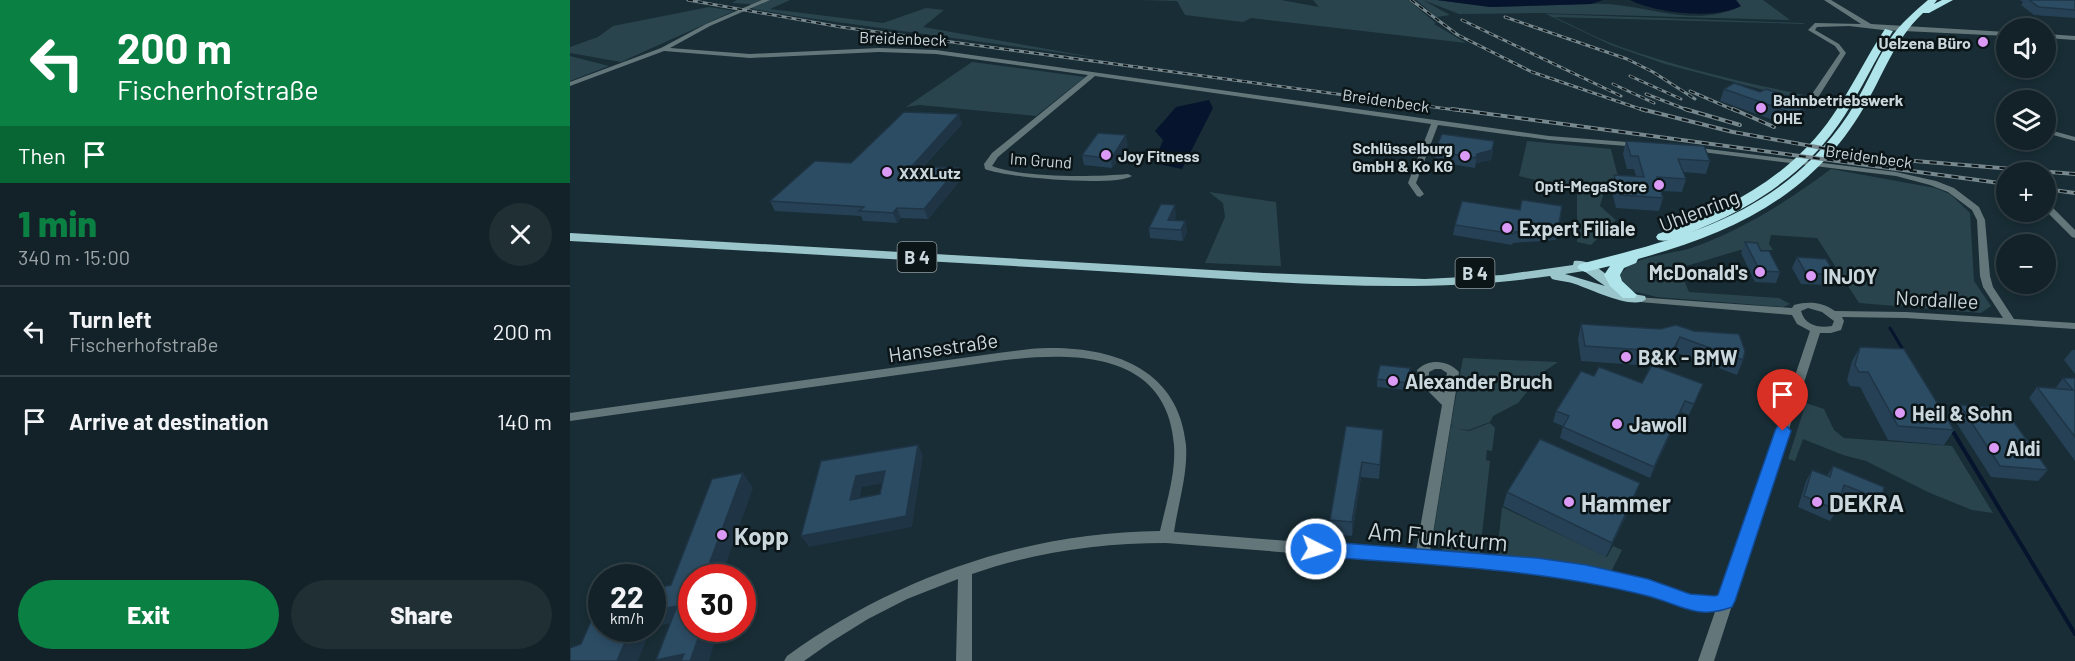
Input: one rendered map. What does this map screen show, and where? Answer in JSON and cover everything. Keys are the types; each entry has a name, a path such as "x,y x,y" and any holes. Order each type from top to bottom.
{"highway":[{"name":"B 4","path":"1900,27 1922,0"},
{"name":"B 4","path":"1900,27 1933,0"},
{"path":"1900,27 1949,0"},
{"name":"Uhlenring","path":"1588,261 1659,239 1708,220 1757,195 1798,164 1819,141 1900,27"},
{"name":"Uhlenring","path":"1588,261 1682,243 1721,228 1759,209 1794,184 1814,167 1835,143 1852,117 1900,27"},
{"path":"1635,297 1613,279 1613,273 1618,265 1682,243"}],"main road":[{"name":"B 4","path":"570,237 1264,277 1454,283 1536,275 1588,261"},
{"name":"B 4","path":"1386,281 1588,261"},
{"path":"1588,261 1589,278 1599,289"},
{"path":"1588,261 1593,270 1607,284 1635,297"},
{"path":"1536,275 1567,277 1616,296 1635,297"}],"street":[{"path":"570,84 663,49 716,21 767,0"},
{"path":"1827,0 1871,25"},
{"path":"1814,97 1843,53 1837,45 1814,33 1811,27 1821,24 1855,27 1871,25 1996,33"},
{"path":"2056,37 2075,38"},
{"name":"Breidenbeck","path":"663,49 750,56 879,50 917,51 1549,138 1652,146"},
{"name":"Im Grund","path":"1094,74 995,155 988,167 1001,172 1047,176 1112,179 1128,176"},
{"path":"1420,194 1412,183 1436,121"},
{"path":"2056,134 2075,139"},
{"name":"Breidenbeck","path":"1687,148 1896,174 1951,190 1976,209 1981,220 1985,276 1988,286 2011,322"},
{"path":"2056,216 2075,235"},
{"name":"Nordallee","path":"1635,297 1796,312 1802,306 1813,305 1834,314 1906,315 2075,326"},
{"path":"1796,312 1800,321 1816,329 1829,331 1837,327 1839,321 1834,314"},
{"path":"1706,661 1816,329"},
{"name":"Hansestraße","path":"570,417 998,357 1056,351 1101,356 1134,369 1162,389 1177,417 1180,449 1166,537"},
{"path":"1422,557 1448,404"},
{"name":"Am Funkturm","path":"792,661 839,628 884,603 924,585 1012,557 1111,538 1166,537 1537,566 1586,573 1648,588 1690,603 1705,605 1726,601"},
{"path":"964,661 965,572"}],"shaded area":[{"path":"737,0 790,0 770,9 883,23 926,8 944,10 923,27 1098,58 801,17 753,9 750,4 732,3"},
{"path":"1140,0 1281,0 1319,7 1313,0 1408,0 1436,23 1434,24 1466,43 1251,18 1243,22 1185,15 1177,1"},
{"path":"1416,0 1423,0 1450,15 1437,17"},
{"path":"1423,0 1490,7 1609,4 1665,13 1703,16 1722,13 1740,6 1736,0 1763,0 1790,20 1537,13 1459,14"},
{"path":"709,7 734,11 621,62 570,53 570,47 598,37 613,26"},
{"path":"1546,14 1803,23 1805,24 1554,17 1610,43 1641,54 1737,80 1810,96 1800,98 1787,96 1665,64 1611,45"},
{"path":"570,56 609,66 570,81"},
{"path":"972,62 1085,77 1036,116 919,105 906,107"},
{"path":"1527,141 1611,149 1619,181 1606,185 1600,206 1616,220 1591,245 1577,242 1577,190 1519,176"},
{"path":"1831,169 1935,188 1950,194 1970,213 1974,281 1991,306 1981,313 1859,303 1817,238 1771,235 1769,244 1773,250 1740,250 1683,267 1681,273 1689,292 1779,298 1790,304 1783,307 1657,297 1632,291 1624,286 1620,276 1633,264 1691,248 1729,233 1782,203"},
{"path":"1209,192 1276,202 1281,266 1205,263 1225,217 1223,203"},
{"path":"1463,358 1558,362 1542,373 1518,403 1493,416 1490,422 1469,430 1457,429 1469,431 1490,423 1495,428 1492,451 1487,450 1486,460 1490,461 1480,553 1477,554 1457,554 1445,551 1436,543 1433,536 1451,425 1455,428 1451,424"},
{"path":"1806,403 1824,409 1834,430 1844,438 1952,446 1993,513 1972,510 1930,493 1866,461 1843,455 1803,439 1795,461 1788,459"},
{"path":"1502,507 1607,557 1613,546 1622,550 1611,572 1501,557 1497,554"}],"water":[{"path":"1437,0 1603,0 1591,4 1490,7"},
{"path":"1630,0 1736,0 1741,6 1716,13 1701,14 1670,11 1641,5"},
{"path":"1209,100 1213,108 1182,169 1154,163 1163,140 1155,131 1176,107"}],"building":[{"path":"2029,0 2075,0 2075,10 2039,7"},
{"path":"1734,83 1760,92 1766,89 1798,100 1793,104 1805,108 1795,114 1724,89"},
{"name":"XXXLutz","path":"904,112 959,114 912,166 958,168 924,209 897,208 893,213 859,211 864,207 770,201 815,161 851,163"},
{"path":"1098,133 1126,135 1111,159 1082,155"},
{"path":"1442,134 1494,141 1492,150 1477,154 1476,158 1446,153 1447,150 1436,148"},
{"path":"1626,141 1704,146 1710,161 1678,159 1686,179 1657,177 1663,198 1620,195 1614,175 1644,177 1638,156 1631,156"},
{"name":"Expert Filiale","path":"1522,200 1562,206 1558,230 1515,232 1514,234 1455,225 1462,201 1520,210"},
{"path":"1161,204 1175,205 1168,220 1185,221 1181,230 1149,228"},
{"path":"1745,242 1757,243 1761,251 1769,251 1780,272 1760,271"},
{"path":"1797,257 1826,259 1836,275 1806,273"},
{"path":"1581,324 1660,329 1676,325 1694,331 1739,334 1745,351 1743,360 1680,337 1672,352 1585,346"},
{"path":"1860,347 1904,349 1954,430 1898,426 1868,372 1859,372 1855,365"},
{"path":"1380,365 1410,368 1408,383 1377,379"},
{"name":"Jawoll","path":"1652,365 1703,384 1694,404 1685,401 1654,467 1563,427 1569,416 1556,411 1581,371 1594,376 1599,367 1642,383"},
{"path":"2063,378 2075,378 2075,437 2037,387 2073,390"},
{"path":"1960,405 2004,408 2048,470 2000,466"},
{"path":"1346,426 1383,430 1380,465 1362,462 1352,522 1330,520"},
{"name":"Hammer","path":"1540,439 1640,483 1612,543 1507,492"},
{"path":"918,445 906,516 801,536 821,461","holes":["885,471 880,494 850,500 856,476"]},
{"path":"1833,466 1884,487 1882,500 1844,485 1837,510 1804,496 1812,470 1830,477"},
{"path":"743,473 709,564 679,564 712,479"},
{"path":"678,567 678,642 697,642 690,661 681,661 684,654 656,660 663,642 666,642 666,634 677,606 666,608 666,586 671,585"},
{"path":"588,628 588,642 625,642 617,661 570,661 570,648 581,644"}],"waterway":[{"path":"1890,328 1905,353"},
{"path":"1952,430 2075,634"}],"railway":[{"path":"688,0 841,27 1463,111"},
{"path":"1411,0 1458,35 1532,72 1646,111"},
{"path":"1505,17 1627,59 1653,72 1695,99"},
{"path":"1462,20 1621,96"},
{"path":"1630,76 1681,99"},
{"path":"1613,84 1654,103"},
{"path":"1690,91 1736,111"},
{"path":"1646,94 1690,111"},
{"path":"1452,109 1996,183"},
{"path":"1641,109 1733,132 1878,158 2075,174"},
{"path":"1685,109 1740,125"},
{"path":"1733,109 1774,127"},
{"path":"2056,190 2075,193"}],"place":[{"name":"Uelzena Büro","path":"1983,42"},
{"name":"Bahnbetriebswerk OHE","path":"1761,108"},
{"name":"Joy Fitness","path":"1106,155"},
{"name":"Schlüsselburg GmbH & Ko KG","path":"1465,156"},
{"name":"XXXLutz","path":"887,172"},
{"name":"Opti-MegaStore","path":"1659,185"},
{"name":"Expert Filiale","path":"1507,228"},
{"name":"McDonald's","path":"1760,272"},
{"name":"INJOY","path":"1811,276"},
{"name":"B&K - BMW","path":"1626,357"},
{"name":"Alexander Bruch","path":"1393,381"},
{"name":"Heil & Sohn","path":"1900,413"},
{"name":"Jawoll","path":"1617,424"},
{"name":"Aldi","path":"1994,448"},
{"name":"Hammer","path":"1569,502"},
{"name":"DEKRA","path":"1817,502"},
{"name":"Kopp","path":"722,535"}],"route":[{"path":"1316,549 1537,566 1617,579 1690,603 1715,604 1726,601 1783,431"}]}
